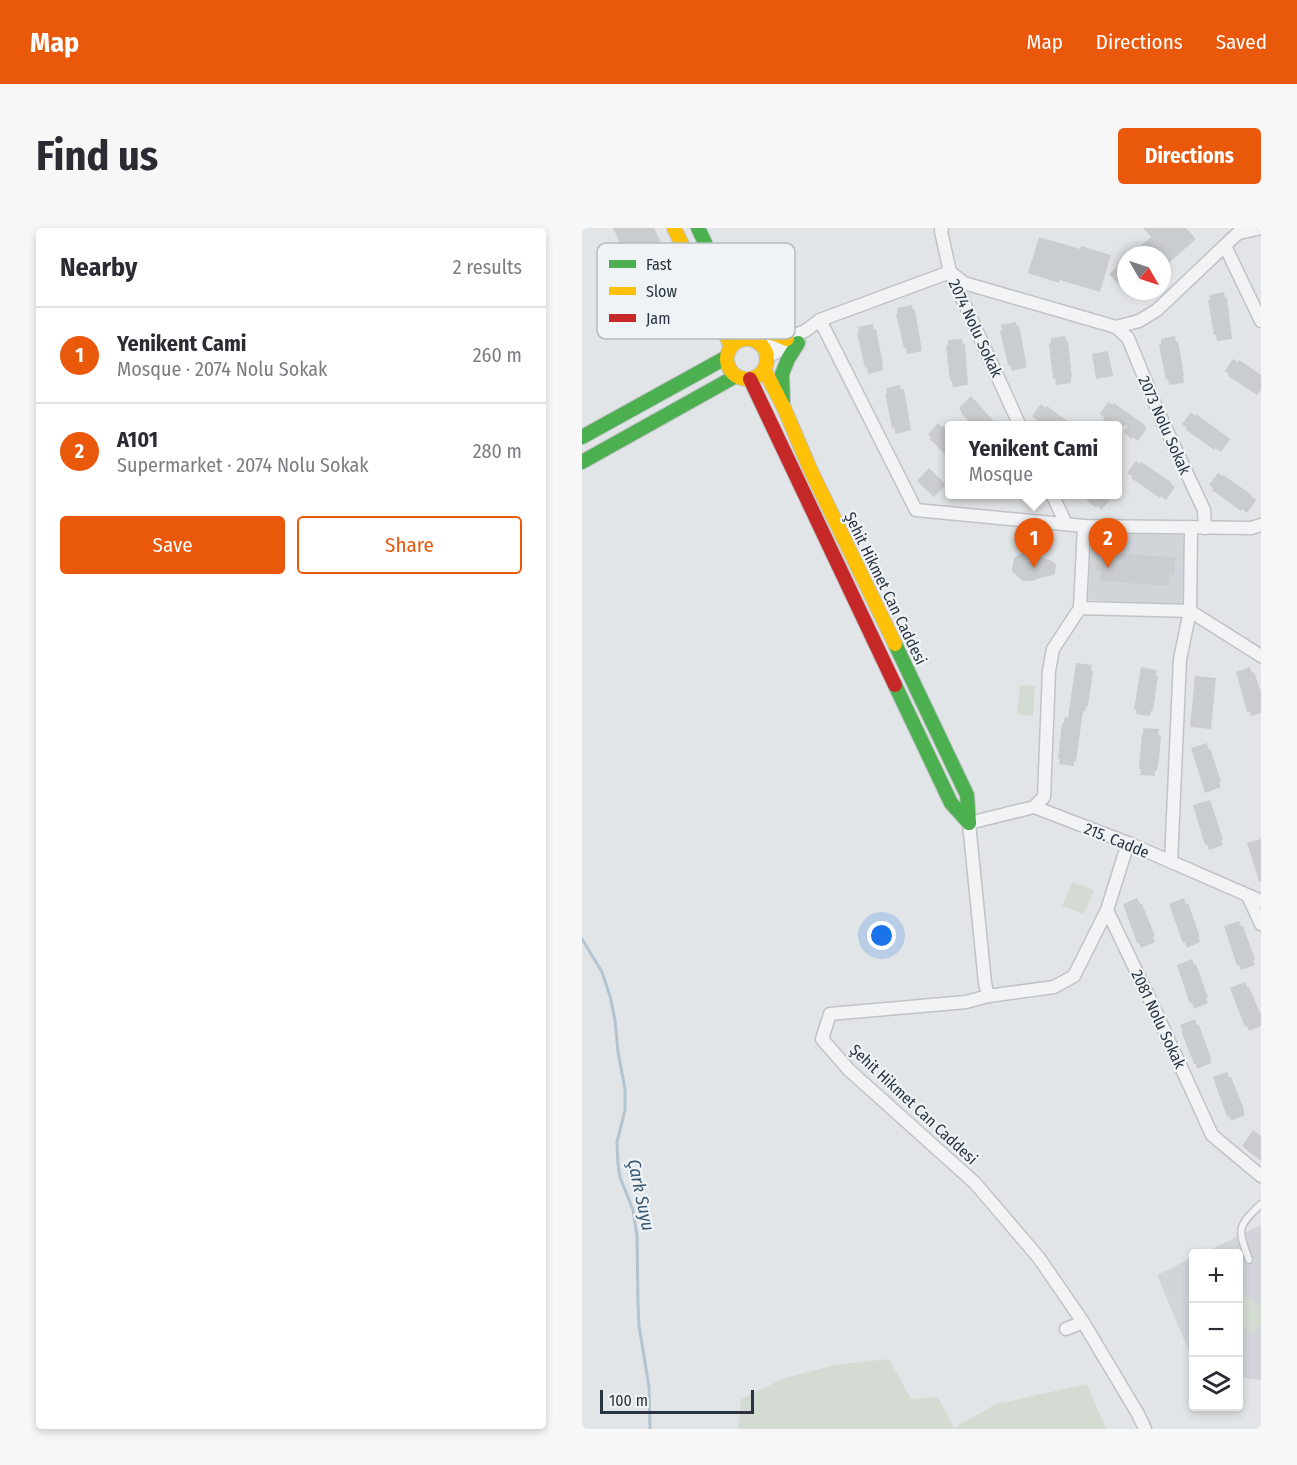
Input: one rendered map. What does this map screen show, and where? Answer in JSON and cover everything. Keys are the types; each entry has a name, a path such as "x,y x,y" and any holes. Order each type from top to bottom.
{"street":[{"path":"674,228 681,243"},
{"path":"698,228 705,243"},
{"name":"2074 Nolu Sokak","path":"942,228 950,272 1018,421"},
{"path":"784,408 782,374 797,337 820,320 950,272 963,283 1116,327 1140,321 1157,310 1243,230 1261,228"},
{"path":"1225,246 1261,321"},
{"path":"820,320 916,510 1084,526 1251,528 1261,525"},
{"name":"2073 Nolu Sokak","path":"1116,327 1128,338 1160,416 1204,510 1205,528"},
{"path":"723,339 729,352 729,367 743,377"},
{"path":"582,437 729,352 736,342 750,339 755,341 764,358"},
{"path":"582,462 743,377 755,377 764,358 794,339"},
{"name":"Şehit Hikmet Can Caddesi","path":"764,358 811,471 967,795 988,996 966,1002 830,1014 822,1039 849,1070 975,1183 1039,1258 1083,1322 1145,1429"},
{"name":"Şehit Hikmet Can Caddesi","path":"743,377 951,802 969,823"},
{"path":"1054,499 1066,524"},
{"path":"969,823 1034,807 1044,797 1049,681 1053,649 1080,608 1084,526"},
{"path":"1171,862 1180,659 1190,610 1191,527"},
{"path":"1080,608 1190,610 1261,656"},
{"name":"215. Cadde","path":"1034,807 1128,843 1261,902"},
{"path":"988,996 1054,987 1074,976 1107,910 1128,843"},
{"path":"1248,896 1261,924"},
{"name":"2081 Nolu Sokak","path":"1107,910 1212,1135 1261,1176"},
{"path":"1066,1329 1083,1322"}],"lane":[{"path":"1249,1260 1240,1234 1244,1220 1261,1204"}],"shaded area":[{"path":"1092,530 1186,535 1182,605 1088,600"},
{"path":"1020,685 1035,686 1033,716 1017,714"},
{"path":"1072,882 1094,890 1084,914 1062,906"},
{"path":"1261,1225 1261,1380 1243,1378 1243,1249 1212,1249"},
{"path":"1189,1259 1189,1351 1157,1275"},
{"path":"1243,1293 1261,1306 1261,1323 1253,1335 1243,1327"},
{"path":"889,1359 911,1399 938,1397 954,1428 996,1404 1087,1384 1106,1429 738,1429 741,1399 782,1379 834,1365"}],"building":[{"path":"613,228 654,228 661,243 620,243"},
{"path":"1143,228 1186,228 1196,239 1171,261 1171,246 1140,246 1151,237"},
{"path":"1039,237 1111,255 1100,292 1028,273"},
{"path":"1117,267 1117,282 1109,274"},
{"path":"1224,292 1225,298 1227,297 1232,339 1217,341 1208,300 1210,300 1210,295"},
{"path":"912,305 915,310 922,351 907,354 896,314 898,313 897,308"},
{"path":"1016,322 1017,327 1019,326 1027,367 1012,371 1008,365 1000,331 1002,330 1001,325"},
{"path":"873,324 874,330 876,329 883,370 868,374 857,333 859,333 858,327"},
{"path":"1065,336 1068,341 1071,383 1056,385 1055,378 1053,379 1049,344 1051,338"},
{"path":"1175,336 1176,342 1178,341 1184,383 1169,385 1159,345 1161,339"},
{"path":"962,339 965,344 968,385 953,387 950,381 946,346 948,340"},
{"path":"1108,351 1113,376 1096,379 1092,354"},
{"path":"1233,359 1238,362 1239,360 1261,375 1261,390 1257,395 1228,376 1229,374 1225,371"},
{"path":"900,385 901,390 904,389 911,430 896,434 892,428 885,393 887,393 886,388"},
{"path":"971,396 994,421 968,421 959,408"},
{"path":"1108,402 1113,405 1114,403 1147,428 1138,441 1123,432 1128,426 1122,426 1122,421 1106,421 1100,414"},
{"path":"1041,404 1067,421 1036,421 1032,416"},
{"path":"1191,412 1230,439 1221,452 1215,448 1214,450 1185,429 1187,428 1182,424"},
{"path":"938,423 945,427 945,455 930,439 928,434"},
{"path":"1136,461 1171,482 1175,487 1166,500 1131,478 1132,476 1127,473"},
{"path":"929,468 945,486 934,497 917,481"},
{"path":"1218,473 1256,500 1247,513 1212,490 1213,488 1209,485"},
{"path":"1110,499 1102,510 1097,506 1096,508 1088,500"},
{"path":"1027,550 1056,564 1055,574 1033,581 1023,581 1012,571 1014,558"},
{"path":"1096,553 1175,557 1174,575 1169,575 1168,586 1100,581 1101,572 1095,571"},
{"path":"1076,663 1092,665 1091,671 1093,671 1088,706 1085,712 1083,711 1074,766 1059,764 1060,759 1058,758 1062,723 1065,717 1068,718"},
{"path":"1141,667 1157,670 1153,711 1150,716 1136,714 1136,709 1134,709"},
{"path":"1250,667 1261,692 1261,713 1251,716 1249,711 1247,712 1236,672"},
{"path":"1195,676 1216,678 1211,729 1190,727"},
{"path":"1143,728 1159,729 1158,735 1161,736 1155,776 1140,775"},
{"path":"1207,743 1221,787 1205,793 1191,748"},
{"path":"1210,800 1223,845 1209,850 1207,844 1205,845 1193,805"},
{"path":"1261,839 1261,881 1259,881 1247,843"},
{"path":"1137,898 1142,904 1155,936 1153,937 1155,942 1141,948 1137,943 1123,904"},
{"path":"1184,898 1186,904 1188,903 1200,937 1198,937 1200,942 1187,948 1185,942 1183,943 1169,904"},
{"path":"1239,921 1255,959 1253,960 1255,965 1241,970 1239,965 1237,966 1224,926"},
{"path":"1192,959 1194,965 1196,964 1208,998 1206,998 1208,1003 1194,1009 1192,1003 1190,1004 1177,965"},
{"path":"1245,982 1261,1015 1261,1026 1249,1031 1247,1026 1245,1027 1230,988"},
{"path":"1195,1019 1211,1058 1211,1063 1197,1069 1180,1025"},
{"path":"1227,1072 1245,1115 1231,1121 1229,1116 1227,1117 1213,1077"},
{"path":"1253,1130 1261,1136 1261,1161 1242,1146"}],"waterway":[{"name":"Çark Suyu","path":"582,939 602,972 610,996 625,1089 625,1110 617,1142 618,1165 620,1177 633,1210 637,1236 639,1326 649,1387 650,1429"}],"traffic: fast":[{"path":"698,228 705,243"},
{"path":"783,401 782,374 798,343"},
{"path":"582,437 727,357"},
{"path":"582,462 736,376"},
{"path":"895,644 967,795 969,823"},
{"path":"895,685 951,803 969,823"}],"traffic: slow":[{"path":"674,228 681,243"},
{"path":"728,339 731,346"},
{"path":"747,339 761,345 767,359 761,373 747,379 733,373 727,359 733,345 747,339"},
{"path":"764,369 895,644"}],"traffic: jam":[{"path":"750,379 895,685"}],"place":[{"name":"Yenikent Cami","path":"1034,568"},
{"name":"A101","path":"1108,568"}]}
